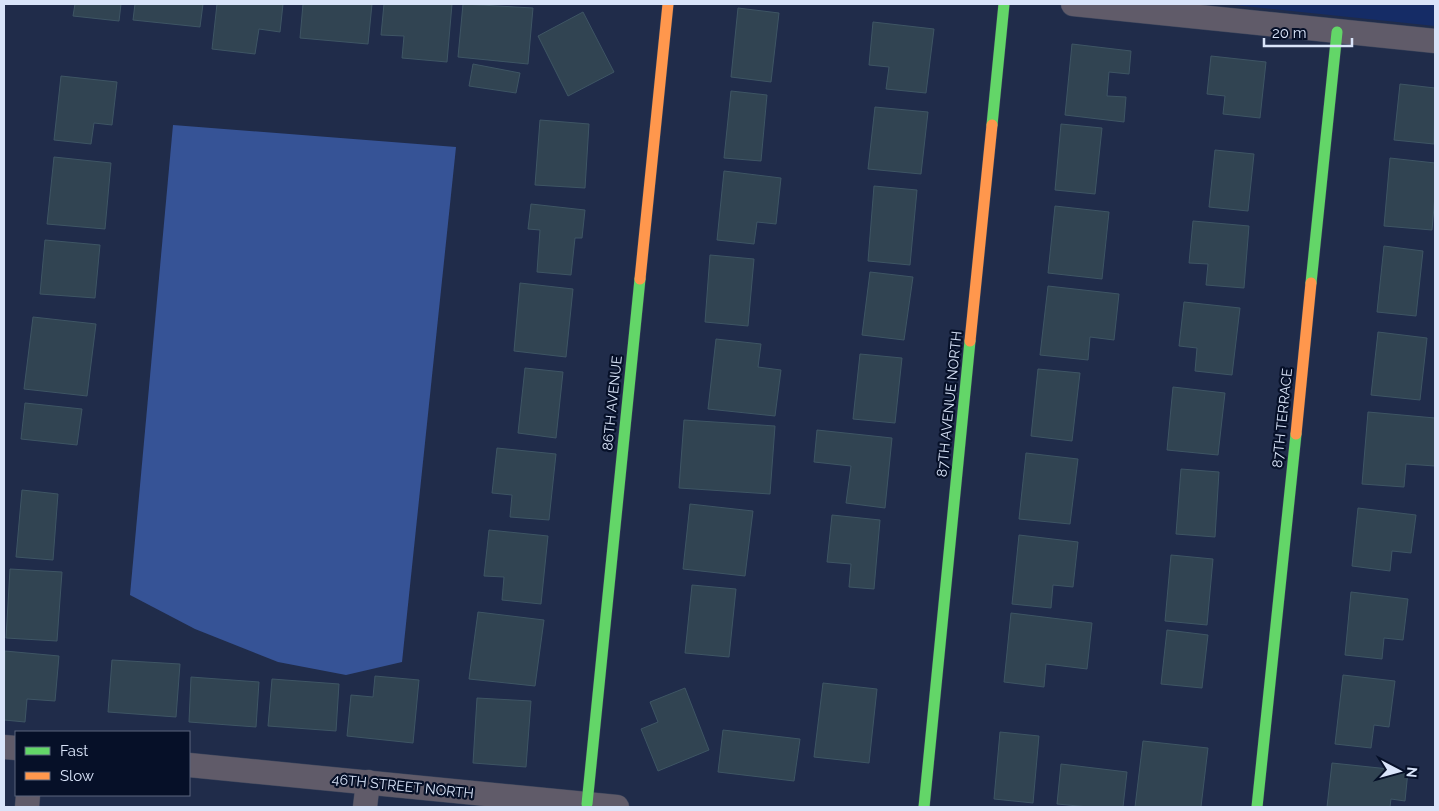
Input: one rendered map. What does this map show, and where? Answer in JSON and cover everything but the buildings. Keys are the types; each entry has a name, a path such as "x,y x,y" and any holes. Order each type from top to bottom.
{"street":[{"name":"86TH AVENUE","path":"587,804 668,4"},
{"name":"87TH AVENUE NORTH","path":"924,807 1004,4"},
{"path":"1073,4 1435,41"},
{"name":"87TH TERRACE","path":"1257,807 1338,32"},
{"name":"46TH STREET NORTH","path":"190,765 617,807"},
{"path":"365,807 368,782"}],"shaded area":[{"path":"1224,4 1435,4 1435,26"},
{"path":"173,125 456,147 402,662 346,675 278,662 195,629 130,595"}],"traffic: fast":[{"path":"992,125 1004,4"},
{"path":"1311,283 1337,32"},
{"path":"587,804 640,279"},
{"path":"924,807 970,341"},
{"path":"1257,807 1296,434"}],"traffic: slow":[{"path":"640,279 668,4"},
{"path":"970,341 992,125"},
{"path":"1296,434 1311,283"}]}
